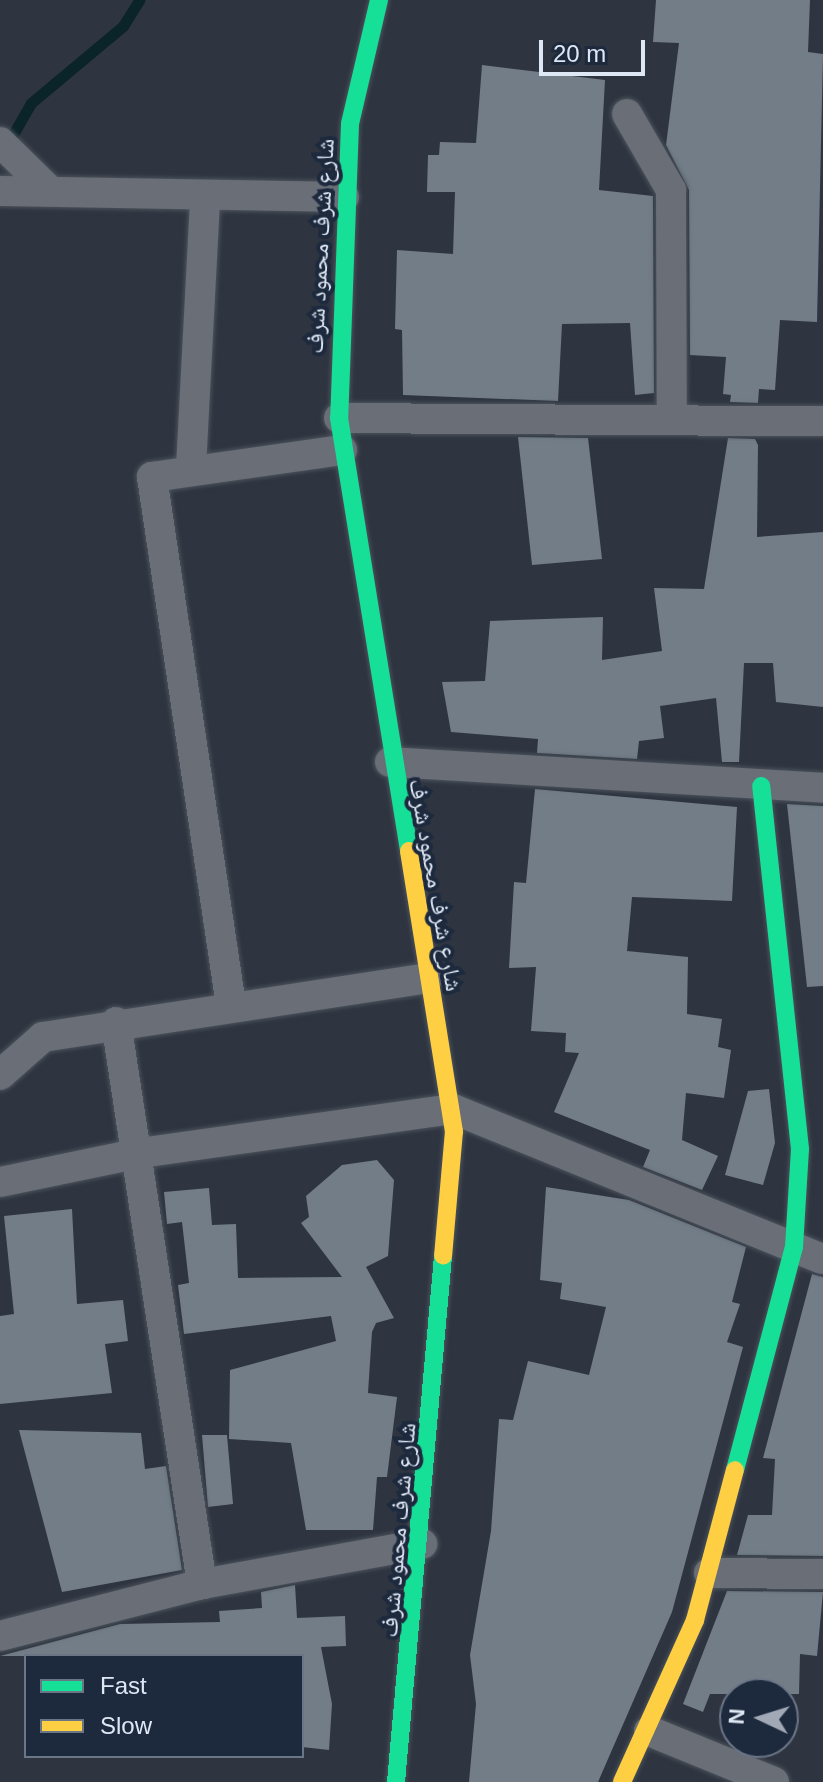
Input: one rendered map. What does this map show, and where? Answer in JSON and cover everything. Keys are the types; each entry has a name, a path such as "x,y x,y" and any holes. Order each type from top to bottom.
{"street":[{"name":"شارع شرف محمود شرف","path":"379,0 350,124 344,197 339,418 390,762 453,1109 422,1544 396,1782"},
{"path":"627,114 671,190 672,420"},
{"path":"0,142 50,191"},
{"path":"0,191 205,197 344,197"},
{"path":"191,468 205,197"},
{"path":"339,418 823,421"},
{"path":"231,1005 152,478 191,468 342,450"},
{"path":"390,762 823,788"},
{"path":"622,1782 649,1731 709,1573 794,1247 800,1149 761,786"},
{"path":"0,1075 43,1037 116,1022 427,978"},
{"path":"116,1022 140,1153 202,1584"},
{"path":"0,1182 140,1153 453,1109 823,1259"},
{"path":"0,1636 202,1584 422,1544"},
{"path":"709,1573 823,1574"},
{"path":"649,1731 774,1782"}],"building":[{"path":"656,0 810,0 808,52 823,54 817,322 780,320 775,390 759,389 758,403 730,402 731,395 723,394 726,357 690,355 689,190 666,145 679,43 653,42"},
{"path":"482,65 605,80 599,190 653,196 654,393 635,395 630,323 562,324 558,401 403,395 402,330 395,329 397,250 453,254 455,192 427,192 428,155 439,155 440,142 476,143"},
{"path":"518,437 588,438 602,559 532,565"},
{"path":"728,438 755,439 758,445 757,537 823,532 823,707 776,702 773,663 744,663 739,762 722,762 716,698 660,706 664,738 639,741 637,759 537,753 538,739 451,732 442,682 485,681 490,621 603,617 602,660 662,651 654,588 704,589"},
{"path":"535,789 737,807 732,901 632,897 627,951 688,957 687,1014 722,1019 718,1047 731,1050 724,1098 686,1093 682,1140 718,1156 702,1190 643,1167 650,1150 554,1112 579,1053 565,1052 566,1033 531,1031 536,967 509,968 514,882 526,883"},
{"path":"787,804 823,806 823,986 807,987"},
{"path":"769,1089 775,1143 763,1185 725,1175 748,1091"},
{"path":"377,1160 394,1180 388,1256 366,1267 394,1318 376,1323 372,1332 368,1393 397,1397 387,1477 377,1477 373,1530 306,1530 291,1443 229,1439 230,1370 336,1341 331,1316 184,1334 178,1285 189,1283 182,1222 167,1224 164,1192 209,1188 212,1225 236,1224 238,1278 342,1277 301,1223 309,1217 306,1196 342,1165"},
{"path":"546,1187 629,1200 746,1247 732,1302 740,1304 727,1342 743,1347 672,1612 598,1782 469,1782 476,1704 470,1655 491,1531 499,1419 513,1420 528,1361 589,1375 606,1307 560,1299 562,1283 540,1280"},
{"path":"72,1209 77,1304 123,1300 128,1341 105,1344 112,1393 0,1404 0,1316 14,1314 4,1216"},
{"path":"812,1274 823,1277 823,1556 737,1555 748,1515 772,1515 775,1459 763,1458"},
{"path":"19,1430 141,1433 145,1469 166,1466 182,1570 62,1592"},
{"path":"202,1435 227,1435 233,1504 208,1507"},
{"path":"295,1585 297,1618 345,1616 346,1646 321,1647 332,1704 329,1750 304,1747 304,1654 0,1656 120,1624 220,1622 219,1611 262,1608 261,1592"},
{"path":"727,1591 823,1592 817,1656 800,1654 799,1694 799,1678 719,1678 719,1694 710,1694 703,1712 683,1704"}],"waterway":[{"path":"11,138 31,103 123,26 139,0"}],"traffic: fast":[{"path":"379,0 350,124 339,418 409,851"},
{"path":"735,1470 794,1247 800,1149 761,786"},
{"path":"396,1782 443,1256"}],"traffic: slow":[{"path":"409,851 454,1131 443,1256"},
{"path":"622,1782 695,1620 735,1470"}]}
